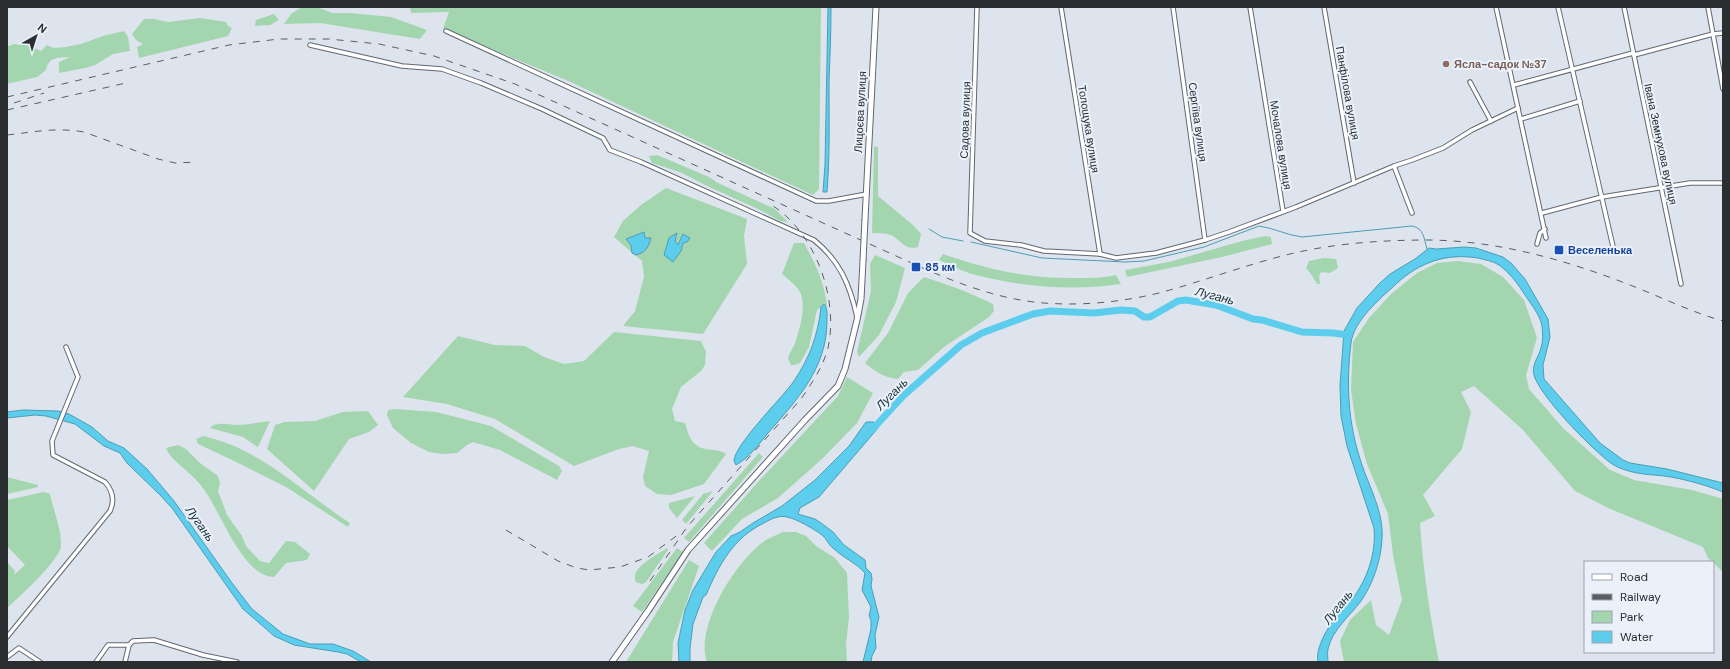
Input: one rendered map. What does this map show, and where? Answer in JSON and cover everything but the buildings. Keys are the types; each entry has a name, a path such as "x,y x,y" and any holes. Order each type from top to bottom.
{"street":[{"name":"Лицоєва вулиця","path":"612,662 688,550 804,420 838,386 845,369 861,299 876,7"},
{"name":"Садова вулиця","path":"977,7 970,233 985,241 1021,245 1044,251 1100,254"},
{"name":"Толощука вулиця","path":"1061,7 1100,254"},
{"name":"Сергіїва вулиця","path":"1173,7 1205,240"},
{"name":"Мочалова вулиця","path":"1250,7 1283,211"},
{"name":"Панфілова вулиця","path":"1324,7 1354,183"},
{"path":"1496,7 1542,213 1546,238"},
{"path":"1558,7 1614,251"},
{"name":"Івана Земнухова вулиця","path":"1624,7 1681,284"},
{"path":"1708,7 1723,89"},
{"path":"446,31 816,201 829,201 867,194"},
{"path":"1514,85 1572,69 1713,34 1723,33"},
{"path":"310,45 402,66 442,69 481,83 603,138 610,150 641,162 814,240 827,251 841,271 851,291 857,320"},
{"path":"1470,82 1491,121"},
{"path":"1521,119 1580,101"},
{"path":"1100,254 1116,258 1156,253 1205,240 1296,207 1394,166 1443,148 1491,121 1518,108"},
{"path":"1394,166 1412,213"},
{"path":"1542,213 1602,197 1661,189 1690,183 1723,183"},
{"path":"1537,244 1540,234 1545,230"},
{"path":"7,637 110,511 114,503 110,488 105,482 53,455 52,441 78,377 66,347"},
{"path":"125,662 129,645 133,641 154,640 236,662"},
{"path":"96,662 108,645 129,645"},
{"path":"7,657 19,648 40,662"},
{"path":"216,662 217,657"}],"green space":[{"path":"302,7 316,7 333,13 391,17 427,30 420,39 320,23 284,24 291,14"},
{"path":"410,7 821,7 819,189 813,195 566,80 443,29 449,12 411,13"},
{"path":"274,14 279,20 270,25 255,26 256,20"},
{"path":"200,18 226,22 228,26 232,28 228,36 139,58 137,47 143,44 136,40 132,34 144,19 154,19 168,22"},
{"path":"124,31 128,37 130,51 113,54 95,65 59,73 59,62 70,57 58,58 49,62 46,70 37,77 7,84 7,47 11,45 24,44 41,51 47,45 53,48 66,47"},
{"path":"874,146 878,147 878,196 913,225 921,234 918,247 910,248 891,235 884,233 872,233"},
{"path":"657,155 709,177 718,183 775,209 788,222 780,221 682,173 652,163 649,156"},
{"path":"666,188 747,219 744,236 747,264 703,334 623,326 635,311 644,277 642,261 614,237 623,221 641,205"},
{"path":"1265,236 1271,237 1272,244 1222,257 1127,277 1125,270 1169,262"},
{"path":"794,243 804,243 816,266 822,281 827,307 824,304 817,310 809,347 800,363 791,365 788,359 799,330 803,308 801,294 782,274"},
{"path":"943,254 977,265 1026,275 1079,278 1116,275 1121,284 1085,287 1048,287 993,279 976,275 939,260"},
{"path":"875,255 905,268 896,302 879,335 859,357 857,352 871,291 870,264"},
{"path":"1324,258 1336,259 1338,268 1330,273 1321,272 1319,276 1320,284 1317,284 1306,268 1309,261"},
{"path":"1458,261 1481,264 1503,277 1524,300 1537,338 1526,375 1529,389 1563,428 1610,470 1634,480 1692,490 1723,499 1723,572 1714,564 1714,561 1711,561 1708,558 1703,547 1608,508 1575,491 1523,430 1474,386 1461,392 1471,412 1462,449 1423,495 1435,516 1420,523 1427,593 1439,662 1344,662 1340,641 1350,620 1371,600 1376,625 1389,635 1402,600 1393,555 1388,514 1367,464 1356,424 1351,390 1353,342 1369,318 1391,294 1417,273 1437,263"},
{"path":"924,277 959,289 993,304 994,311 989,317 944,347 918,370 904,372 898,379 884,375 865,363 888,333 908,293"},
{"path":"614,332 701,341 706,352 705,365 701,371 681,387 672,409 675,421 685,423 688,434 692,441 698,446 726,454 704,484 671,495 657,494 645,486 643,477 649,451 633,446 619,449 574,466 495,419 447,404 403,397 458,336 495,345 525,346 544,357 564,364 584,361"},
{"path":"847,377 873,393 857,423 823,458 778,498 742,519 712,551 704,543 838,396"},
{"path":"394,409 436,412 491,426 559,466 562,471 557,480 500,450 473,442 457,453 443,454 429,452 411,443 393,428 387,415 388,410"},
{"path":"368,411 378,425 369,432 349,439 314,491 267,449 275,425 284,422 315,421 343,412"},
{"path":"270,421 258,447 243,437 210,428 219,424 241,425"},
{"path":"203,436 224,442 243,450 262,461 350,523 348,527 286,487 198,444 196,439"},
{"path":"178,445 186,449 200,463 218,476 220,483 218,491 227,515 242,536 246,546 260,561 269,563 286,541 295,542 310,554 307,560 286,563 274,577 262,573 250,565 240,552 206,493 198,482 169,454 166,449"},
{"path":"759,453 763,457 689,542 684,538"},
{"path":"7,477 38,485 38,487 7,494"},
{"path":"713,491 686,524 682,520 703,494"},
{"path":"44,492 50,494 59,527 61,546 59,552 47,569 7,608 7,562 15,571 14,575 25,565 7,546 7,500"},
{"path":"695,496 677,518 669,508 669,503"},
{"path":"783,532 796,532 806,536 816,546 835,558 847,573 849,617 846,644 847,662 707,662 705,647 707,631 712,613 721,595 731,578 755,549 766,540"},
{"path":"667,548 668,550 646,582 642,584 636,582 636,572 640,567 645,562"},
{"path":"677,548 683,552 642,612 633,606"},
{"path":"689,560 699,566 673,642 672,662 626,662"}],"water":[{"path":"828,7 831,7 829,164 827,192 823,192 825,165"},
{"path":"644,232 645,238 651,238 648,247 636,255 632,253 631,245 626,239"},
{"path":"677,233 675,241 678,245 683,234 690,238 687,242 683,243 681,251 673,262 664,255 669,238"},
{"path":"1429,248 1476,248 1503,257 1511,263 1525,279 1548,319 1550,337 1543,365 1544,379 1600,443 1623,460 1630,463 1667,469 1723,483 1723,492 1707,486 1671,477 1624,470 1608,461 1578,433 1557,410 1535,378 1533,370 1541,348 1542,340 1541,322 1517,283 1499,265 1494,262 1478,258 1455,257 1444,258 1424,265 1405,276 1376,303 1362,318 1353,334 1349,358 1349,403 1353,433 1364,471 1381,519 1382,539 1376,572 1369,587 1361,601 1337,629 1333,636 1328,649 1328,662 1318,662 1321,643 1327,631 1337,615 1357,593 1363,582 1369,567 1374,544 1374,528 1347,446 1341,416 1340,385 1344,331 1357,308 1390,274 1415,259"},
{"path":"824,304 827,312 826,338 822,354 816,368 808,382 789,408 754,450 736,465 734,461 736,454 742,444 794,381 805,363 818,327 821,307"},
{"path":"23,410 58,411 69,414 92,427 108,441 124,448 147,469 174,501 252,609 283,634 310,644 333,644 353,651 371,662 361,662 347,654 338,652 294,645 274,636 243,609 172,508 127,463 120,453 104,446 75,424 46,416 35,415 7,418 7,412"},
{"path":"866,422 874,422 878,428 819,497 800,508 798,514 815,519 821,523 833,532 844,545 865,560 866,568 871,573 871,586 879,617 875,635 876,648 871,662 863,662 871,629 871,620 869,616 871,607 862,590 865,573 858,566 832,548 824,537 810,527 791,518 778,517 753,529 735,544 728,553 716,573 706,595 703,597 693,624 690,662 679,662 678,643 685,610 693,590 716,552 731,536 782,506 815,480 849,446"}],"waterway":[{"path":"971,242 1042,258 1125,262 1144,261 1204,247 1259,226 1302,237 1412,226 1416,227 1421,232 1427,249"},
{"path":"929,229 942,237 963,241"},
{"name":"Лугань","path":"871,431 904,395 961,345 982,333 1033,314 1050,311 1094,313 1121,310 1135,311 1144,317 1150,317 1178,301 1186,300 1216,305 1253,319 1262,320 1302,332 1348,335"}],"railway":[{"path":"7,97 229,45 279,39 329,39 379,44 434,56 515,84 925,269 953,281 1013,299 1058,304 1087,304 1131,299 1159,293 1294,253 1361,243 1430,240 1456,241 1507,248 1557,260 1606,276 1688,309 1723,321"},
{"path":"7,110 126,83"},
{"path":"14,103 44,93"},
{"path":"7,135 54,130 84,132 158,159 175,163 197,162"},
{"path":"650,581 687,527 801,399 817,375 826,355 831,329 830,308 820,267 811,248 800,231 786,216 770,204"},
{"path":"506,530 558,561 577,568 589,570 620,567 648,557 679,534"}],"place":[{"name":"Ясла-садок №37","path":"1446,64"},
{"name":"Веселенька","path":"1559,250"},
{"name":"85 км","path":"916,267"}]}
